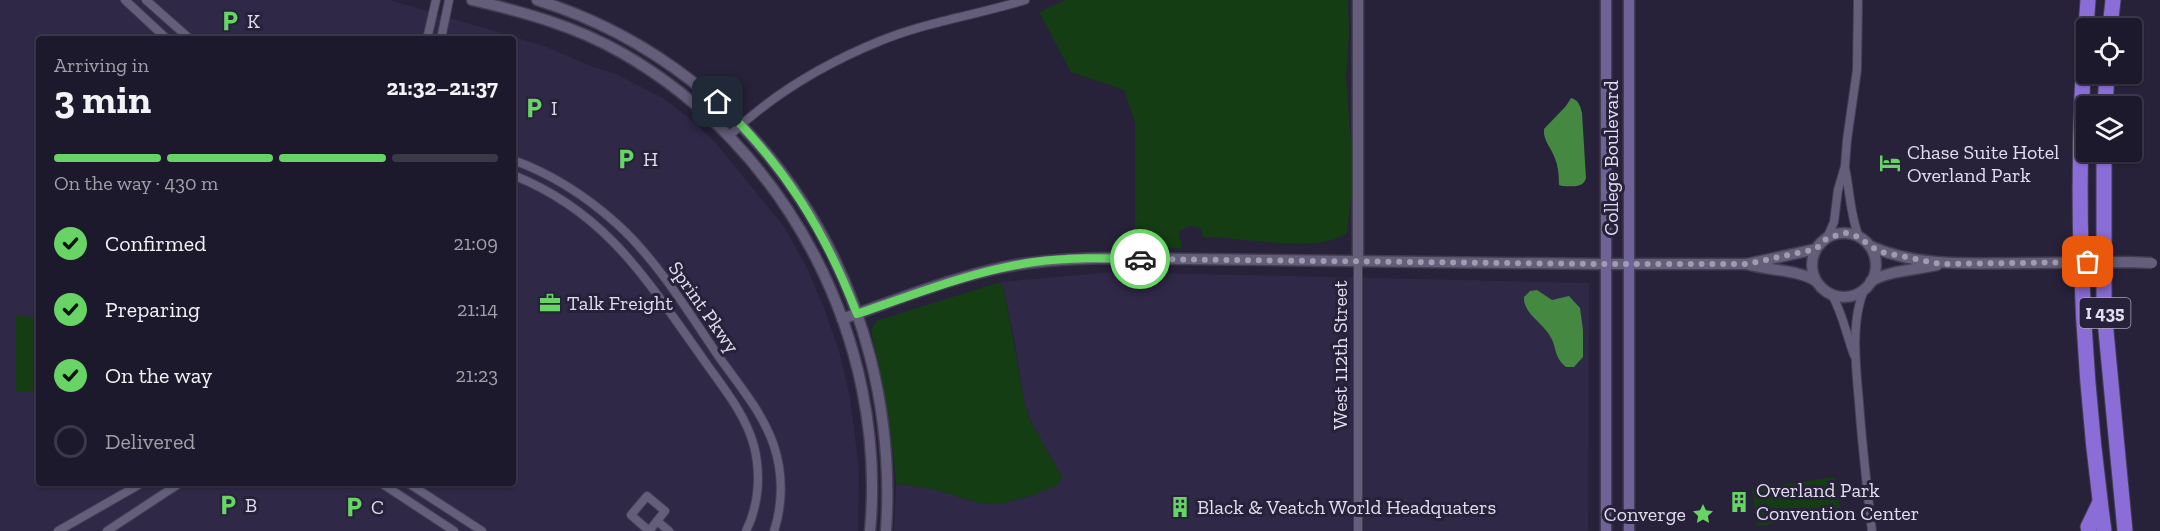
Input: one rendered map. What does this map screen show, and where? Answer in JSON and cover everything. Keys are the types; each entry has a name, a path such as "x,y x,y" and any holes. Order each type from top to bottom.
{"highway":[{"name":"I 435","path":"2088,0 2082,95 2080,230 2085,354 2104,531"},
{"path":"2111,18 2113,0"},
{"name":"I 435","path":"2104,162 2104,310 2125,531"},
{"path":"2089,531 2088,527 2100,502"}],"main road":[{"name":"College Boulevard","path":"1606,0 1606,531"},
{"name":"College Boulevard","path":"1629,0 1629,531"}],"street":[{"path":"125,0 164,36"},
{"path":"146,0 187,36"},
{"path":"428,36 436,0"},
{"path":"442,36 449,0"},
{"path":"472,0 553,22 620,52 673,85 730,135 767,177 794,218 816,258 842,319 858,377 868,436 872,489 870,531"},
{"path":"537,0 578,15 628,38 697,84 741,124 777,166 807,208 835,262 857,314 875,378 882,417 887,480 886,531"},
{"path":"730,135 772,100 796,84 880,41 1025,0"},
{"name":"West 112th Street","path":"1358,0 1358,531"},
{"path":"1816,280 1812,264 1816,249 1827,238 1833,222 1838,190 1845,166 1857,70 1858,0"},
{"name":"Sprint Pkwy","path":"516,161 562,183 618,224 652,262 707,339 762,418 773,443 779,465 781,490 779,515 774,531"},
{"path":"1845,166 1851,214 1859,237"},
{"name":"Sprint Pkwy","path":"516,177 573,208 621,249 640,271 738,411 754,445 758,473 756,500 747,531"},
{"path":"1827,238 1841,233 1859,237 1870,246 1890,254 1940,264 2156,263"},
{"path":"1870,246 1876,265 1858,308 1855,356 1872,531"},
{"path":"842,319 982,272 1058,260 1105,258 1747,264 1816,249"},
{"path":"1747,264 1806,276 1816,280 1832,295 1846,297 1861,292 1868,285 1890,273 1940,264"},
{"path":"1832,295 1842,313 1855,356"},
{"path":"58,531 137,486"},
{"path":"107,531 175,486"},
{"path":"386,486 454,531"},
{"path":"413,486 482,531"},
{"path":"647,496 665,512 657,521 649,531 631,515 647,496"},
{"path":"657,521 669,531"}],"shaded area":[{"path":"0,0 390,0 511,36 36,36 36,486 516,486 516,38 616,74 663,98 715,142 785,228 807,268 839,351 850,397 859,470 858,531 0,531"},
{"path":"1065,0 1348,0 1349,33 1346,78 1351,141 1351,198 1347,233 1317,243 1298,244 1203,237 1201,228 1191,226 1179,231 1182,249 1135,244 1135,122 1124,90 1071,72 1039,12"},
{"path":"1571,98 1580,106 1582,113 1586,178 1579,185 1562,186 1559,185 1556,163 1544,129"},
{"path":"1115,272 1589,283 1588,531 894,531 896,484 928,488 983,504 1004,503 1036,494 1062,477 1030,420 1024,400 1004,289 1000,282"},
{"path":"1000,282 1004,289 1024,400 1030,420 1062,477 1057,485 1036,494 1004,503 983,504 928,488 896,484 887,407 871,331 876,321"},
{"path":"1537,290 1552,300 1569,296 1580,308 1583,357 1574,367 1566,367 1562,363 1551,338 1526,307 1524,297 1530,291"},
{"path":"16,316 36,317 36,392 16,392"},
{"path":"1835,477 1841,514 1757,526 1752,489"}],"way so far":[{"path":"1140,259 1747,264 1816,249 1827,238 1846,233 1859,237 1881,252 1940,264 2088,262"}],"place":[{"name":"K","path":"230,21"},
{"name":"I","path":"534,108"},
{"name":"H","path":"626,159"},
{"name":"Chase Suite Hotel Overland Park","path":"1890,163"},
{"name":"Talk Freight","path":"550,303"},
{"name":"Overland Park Convention Center","path":"1739,502"},
{"name":"B","path":"228,505"},
{"name":"C","path":"354,507"},
{"name":"Black & Veatch World Headquaters","path":"1180,507"},
{"name":"Converge","path":"1703,514"}],"route":[{"path":"718,102 760,145 792,185 828,247 857,314 991,270 1058,260 1140,259"}]}
